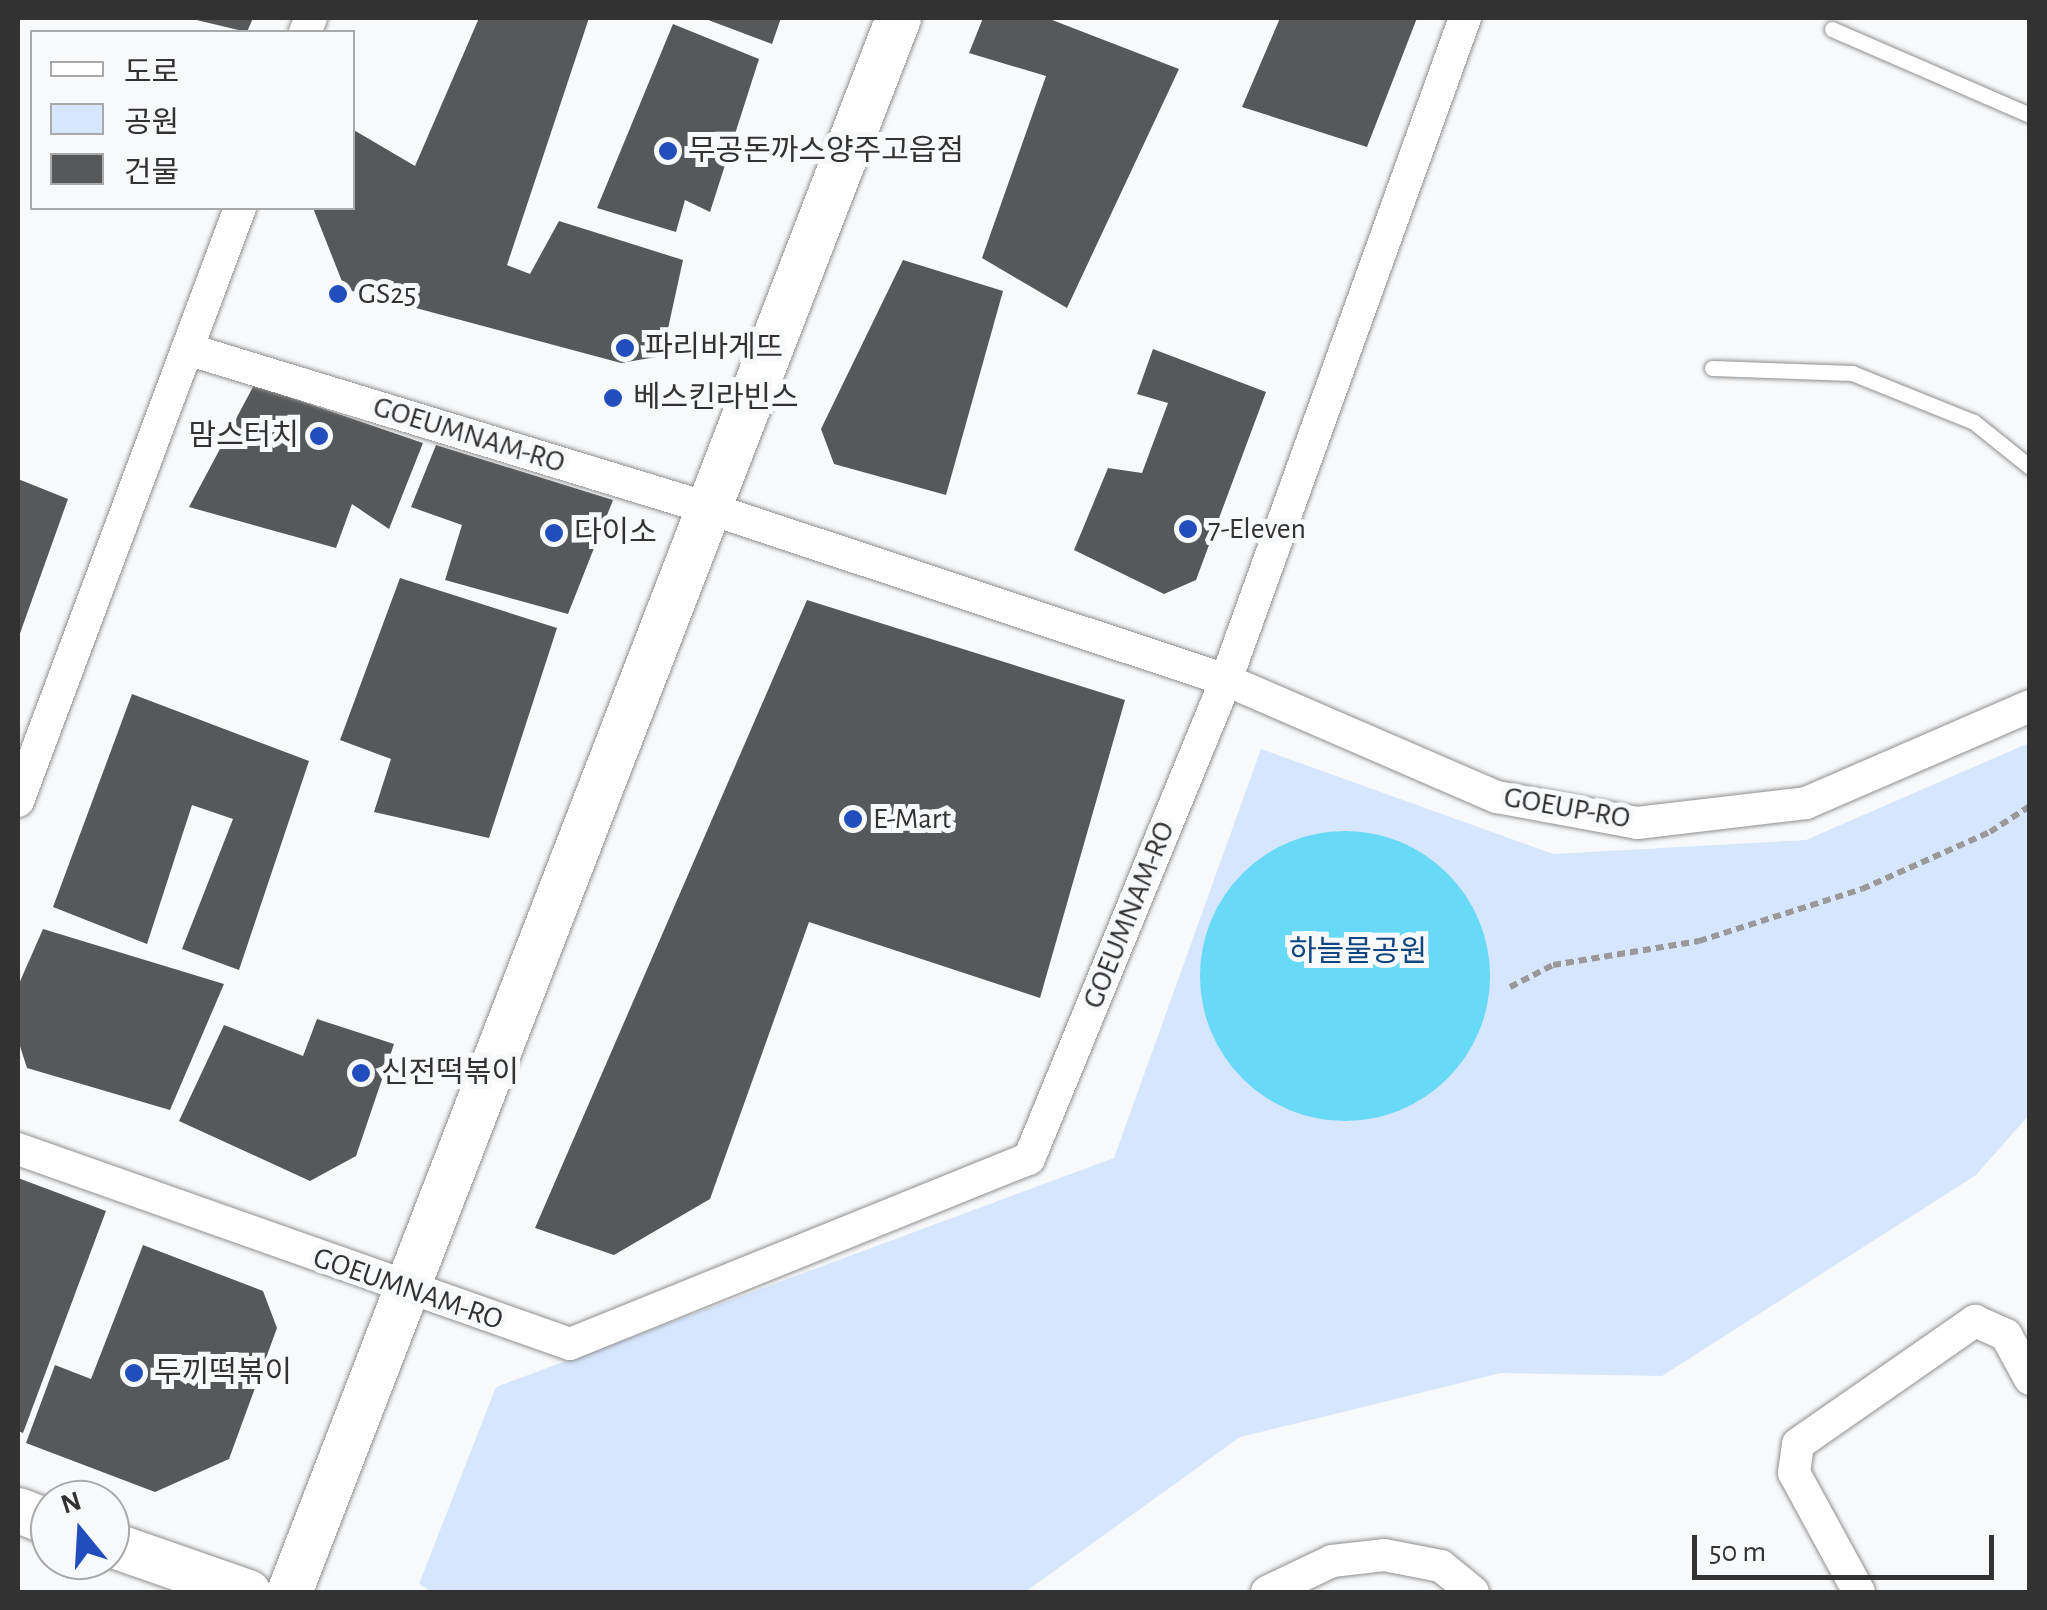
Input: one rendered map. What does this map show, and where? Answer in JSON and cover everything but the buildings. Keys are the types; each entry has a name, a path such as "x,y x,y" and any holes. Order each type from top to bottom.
{"street":[{"path":"289,1592 409,1291 898,18"},
{"path":"1226,680 1465,18"},
{"path":"18,802 239,210"},
{"name":"GOEUMNAM-RO","path":"18,1149 409,1291 570,1344 1029,1159 1226,680 711,508 186,349"},
{"name":"GOEUP-RO","path":"1226,680 1497,797 1637,822 1806,803 2030,706"},
{"path":"1859,1592 1794,1473 1798,1444 1975,1320 2006,1334 2030,1379"},
{"path":"130,1551 248,1592"},
{"path":"1267,1592 1332,1560 1384,1555 1440,1566 1473,1592"}],"lane":[{"path":"1832,29 2030,115"},
{"path":"1712,368 1852,374 1974,422 2030,467"}],"path":[{"path":"1510,987 1554,966 1699,942 1862,888 1990,832 2030,806"}],"green space":[{"name":"하늘물공원","path":"2029,743 2029,1115 1976,1175 1662,1376 1501,1373 1240,1437 1025,1592 433,1592 419,1584 496,1387 1114,1158 1261,749 1553,854 1806,840"}],"water":[{"path":"1345,831 1400,842 1426,855 1447,874 1466,895 1479,921 1490,976 1479,1031 1466,1057 1447,1078 1426,1097 1400,1110 1345,1121 1290,1110 1264,1097 1243,1078 1224,1057 1211,1031 1200,976 1211,921 1224,895 1243,874 1264,855 1290,842"}],"place":[{"name":"무공돈까스양주고읍점","path":"668,151"},
{"name":"GS25","path":"338,294"},
{"name":"파리바게뜨","path":"625,348"},
{"name":"베스킨라빈스","path":"613,398"},
{"name":"맘스터치","path":"319,436"},
{"name":"7-Eleven","path":"1188,529"},
{"name":"다이소","path":"554,533"},
{"name":"E-Mart","path":"853,819"},
{"name":"신전떡볶이","path":"361,1073"},
{"name":"두끼떡볶이","path":"134,1373"}]}
